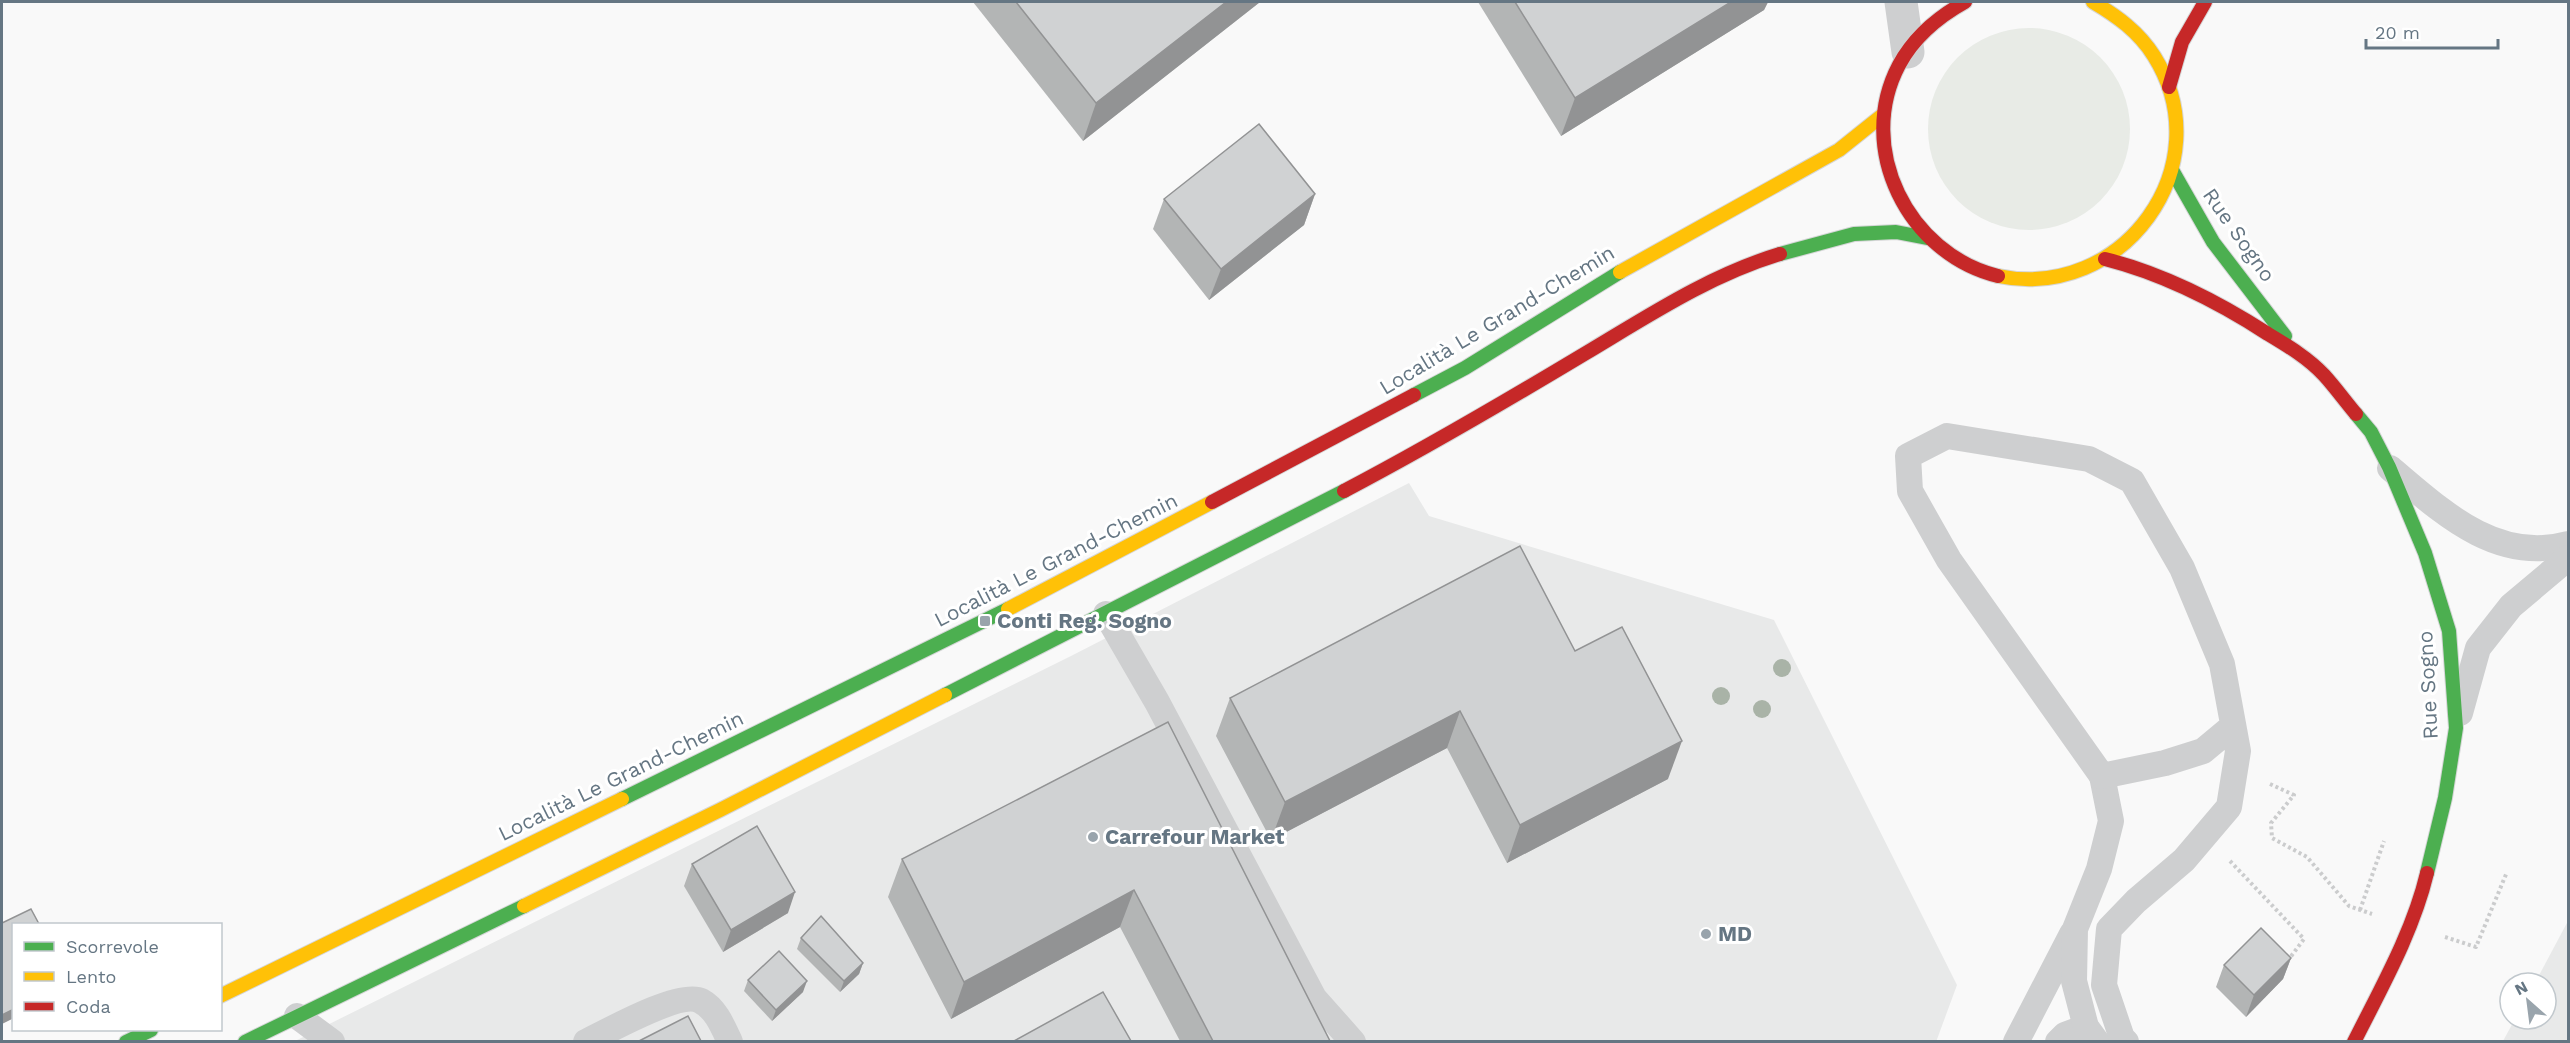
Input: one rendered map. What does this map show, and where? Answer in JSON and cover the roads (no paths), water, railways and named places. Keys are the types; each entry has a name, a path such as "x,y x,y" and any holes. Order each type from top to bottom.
{"main road":[{"path":"1965,2 1924,32 1908,52 1889,91 1882,139 1886,165 1893,188 1906,213 1927,238 1950,257 1970,267 2007,278 2037,280 2066,275 2105,259 2128,242 2150,217 2172,170 2177,137 2176,118 2169,87 2151,50 2135,30 2115,13 2093,2"},
{"path":"2169,87 2182,42 2205,2"},
{"name":"Località Le Grand-Chemin","path":"222,993 985,621 1253,481 1465,368 1626,268 1839,150 1884,114"},
{"name":"Rue Sogno","path":"2172,170 2213,242 2297,352"},
{"path":"245,1041 720,810 1423,450 1650,315 1728,273 1777,255 1854,234 1896,232 1927,238"},
{"name":"Rue Sogno","path":"2105,259 2143,269 2177,282 2244,318 2297,352 2323,374 2371,432 2389,467 2425,553 2449,631 2456,728 2445,798 2422,893 2385,981 2354,1041"},
{"path":"126,1041 147,1031"}],"street":[{"path":"1901,2 1908,52"}],"lane":[{"path":"2016,1041 2075,928 2099,869 2111,821 2102,776 1949,560 1910,491 1908,456 1947,436 2089,459 2132,481 2182,568 2222,664 2238,751 2229,807 2184,860 2136,901 2109,929 2104,984 2122,1038 2126,1041"},
{"path":"2389,467 2460,526 2490,539 2524,548 2568,544"},
{"path":"2456,728 2478,648 2511,606 2568,558"},
{"path":"1106,614 1157,702 1314,998 1353,1041"},
{"path":"2102,776 2165,763 2203,751 2234,726"},
{"path":"2058,1041 2065,1035 2091,1034 2074,981 2075,928"},
{"path":"586,1041 681,998 700,1000 719,1018 730,1041"},
{"path":"297,1016 332,1041"}],"place":[{"name":"Conti Reg. Sogno","path":"985,621"},
{"name":"Carrefour Market","path":"1093,837"},
{"name":"MD","path":"1706,934"}]}
